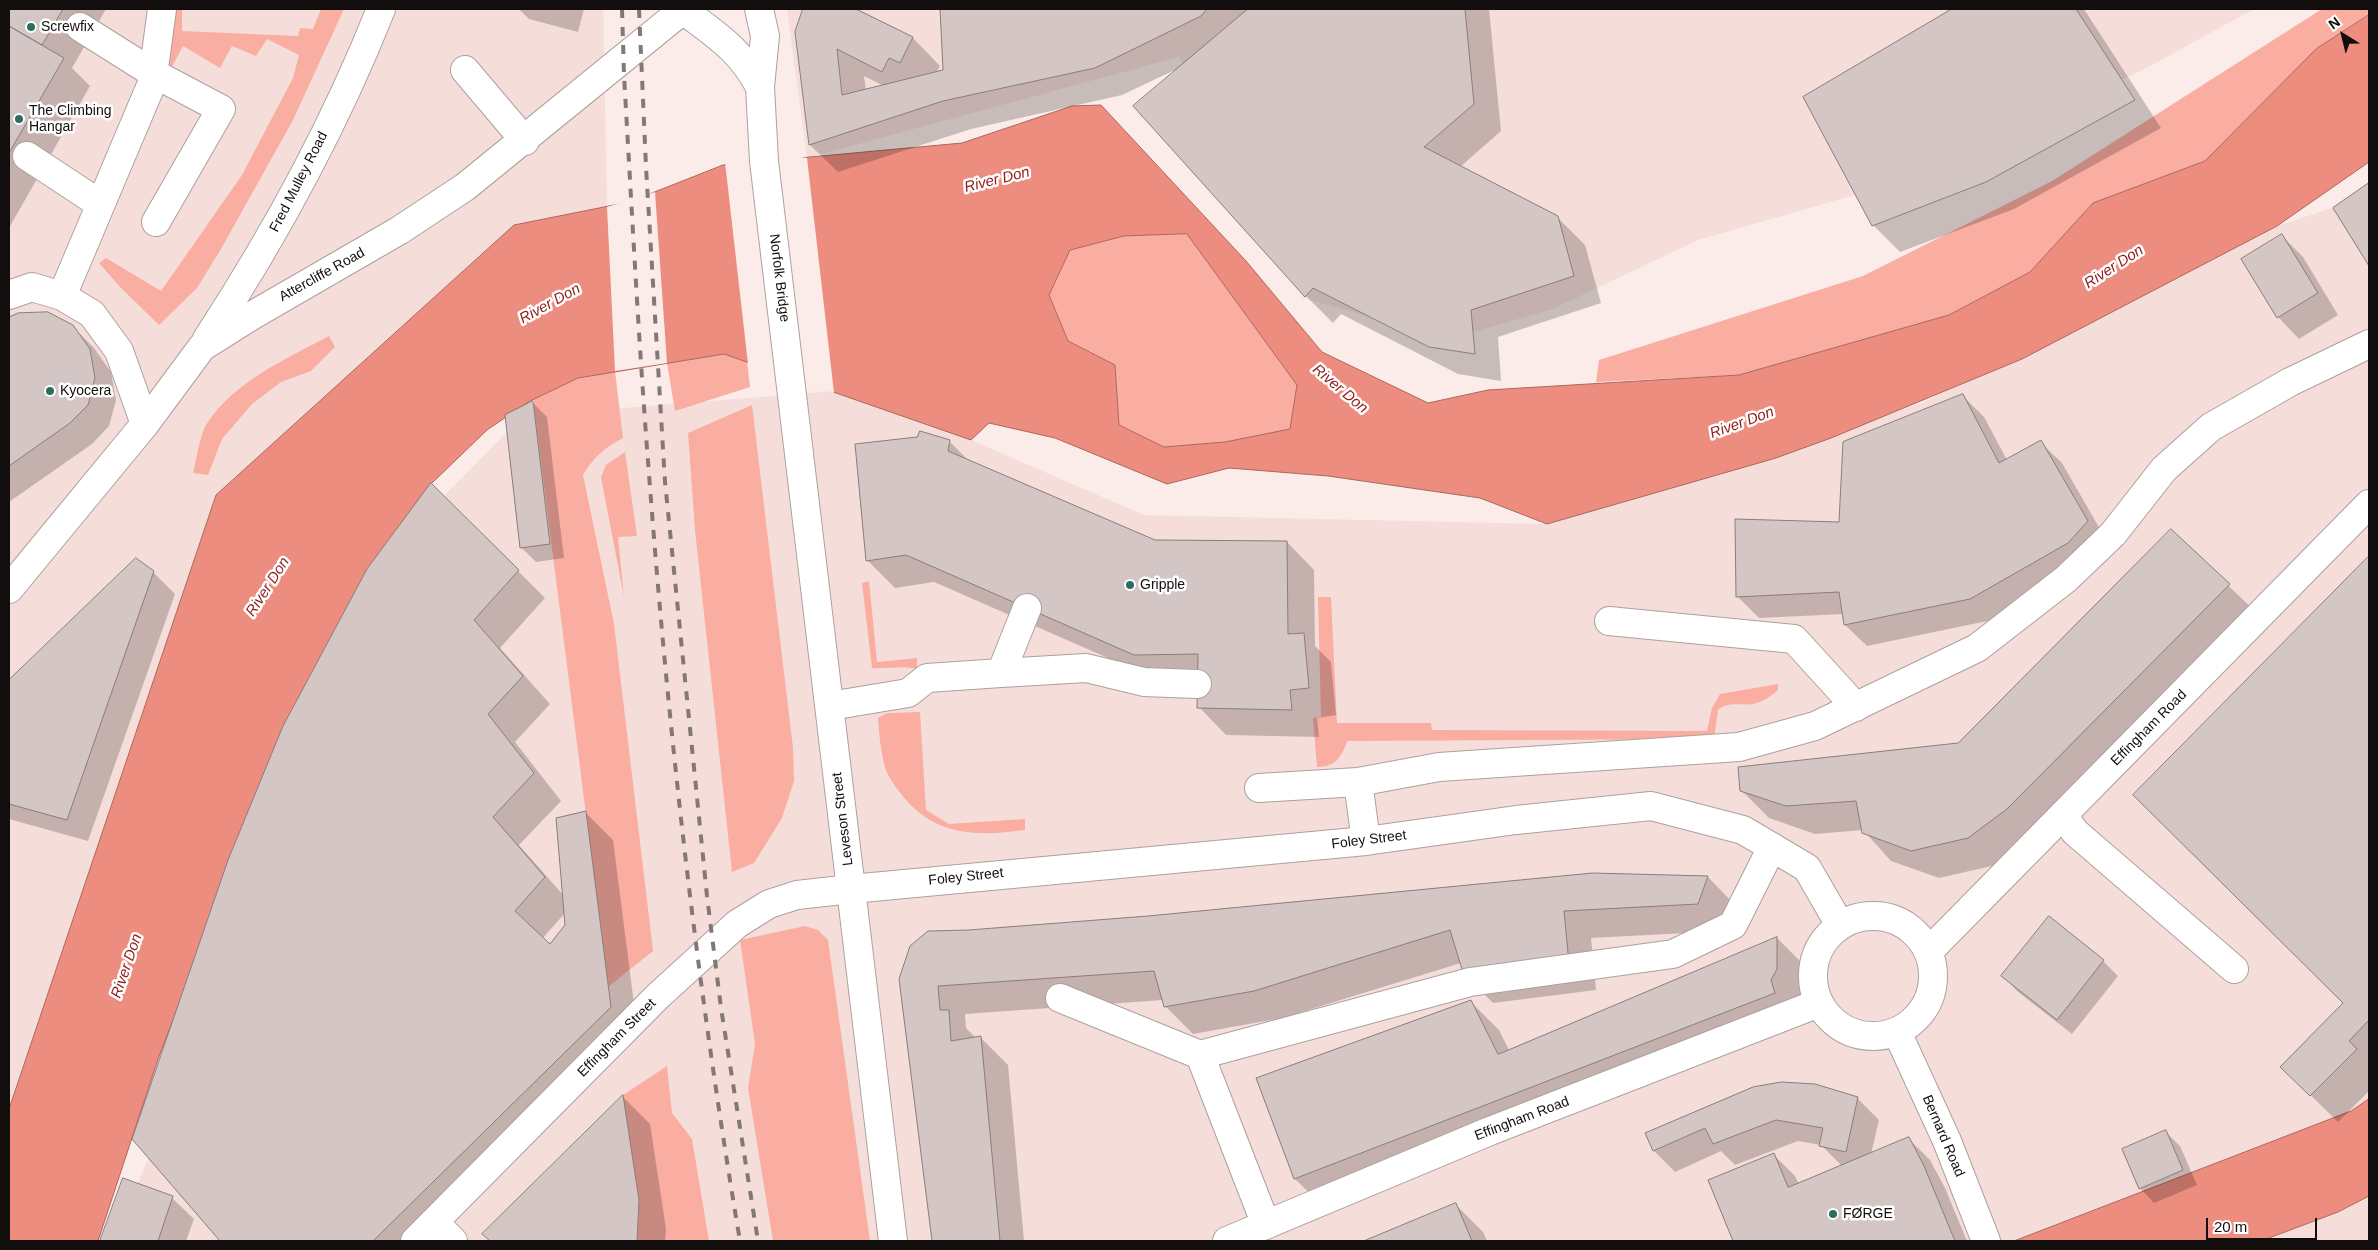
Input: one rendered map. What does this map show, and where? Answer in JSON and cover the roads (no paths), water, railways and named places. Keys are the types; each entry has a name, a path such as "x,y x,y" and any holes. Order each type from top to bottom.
{"main road":[{"path":"62,296 152,82 162,9"},
{"name":"Fred Mulley Road","path":"202,347 253,269 292,201 381,9"},
{"path":"683,9 738,53 748,64 760,87"},
{"name":"Attercliffe Road","path":"9,589 18,572 145,424 202,347 269,305 400,230 465,187 524,141 683,9"},
{"path":"759,9 764,36 760,87"},
{"path":"80,26 153,73 221,110 156,222"},
{"path":"465,70 524,141"},
{"name":"Norfolk Bridge","path":"760,87 764,161 794,396"},
{"path":"27,156 100,204"},
{"path":"10,291 32,287 62,296 92,314 119,351 145,424"},
{"path":"1259,788 1358,782 1439,767 1740,748 1815,726 1977,648 2066,579 2113,534 2164,469 2211,427 2290,382 2369,344"},
{"name":"Leveson Street","path":"794,396 893,1241"},
{"name":"Effingham Road","path":"1929,951 2369,504"},
{"path":"1001,673 1027,608"},
{"path":"1608,621 1794,639 1856,707"},
{"path":"830,706 908,692 927,678 1001,673 1086,668 1144,682 1198,684"},
{"path":"1358,782 1366,841"},
{"name":"Foley Street","path":"851,889 1366,841 1516,820 1651,806 1743,830 1807,868 1840,925"},
{"path":"2063,815 2075,832 2234,969"},
{"path":"1060,998 1200,1055 1470,982 1673,954 1733,925 1772,847"},
{"name":"Effingham Street","path":"415,1241 658,996 736,924 769,904 797,895 851,889"},
{"path":"1877,915 1893,919 1912,929 1929,951 1934,972 1931,994 1918,1017 1897,1032 1864,1036 1844,1029 1828,1016 1819,1004 1813,984 1814,964 1821,944 1840,925 1856,918 1877,915"},
{"name":"Effingham Road","path":"1227,1241 1490,1131 1819,1004"},
{"name":"Bernard Road","path":"1897,1032 1946,1141 1986,1241"},
{"path":"1200,1055 1266,1225"},
{"path":"434,1222 454,1241"}],"water":[{"name":"River Don","path":"2369,15 2369,162 2277,226 2022,359 1831,438 1776,458 1547,524 1480,498 1328,476 1229,468 1167,484 1055,438 989,423 971,440 724,354 578,378 528,402 487,430 431,484 285,726 158,1059 98,1241 9,1241 9,1109 216,495 514,225 629,202 723,165 962,143 1072,106 1101,105 1246,261 1322,352 1428,403 1488,390 1739,375 1949,315 2030,272 2093,203 2205,161 2316,49","holes":["1187,234 1297,385 1290,429 1225,442 1164,447 1119,425 1115,365 1068,341 1049,295 1070,250 1124,236"]},
{"path":"2369,1099 2369,1196 2338,1212 2261,1241 2014,1241 2351,1111"}],"railway":[{"path":"622,9 624,75 642,384 666,676 698,960 740,1241"},
{"path":"639,9 646,167 665,482 707,896 721,1008 758,1241"}],"place":[{"name":"Screwfix","path":"31,27"},
{"name":"The Climbing Hangar","path":"19,119"},
{"name":"Kyocera","path":"50,391"},
{"name":"Gripple","path":"1130,585"},
{"name":"FØRGE","path":"1833,1214"}]}
